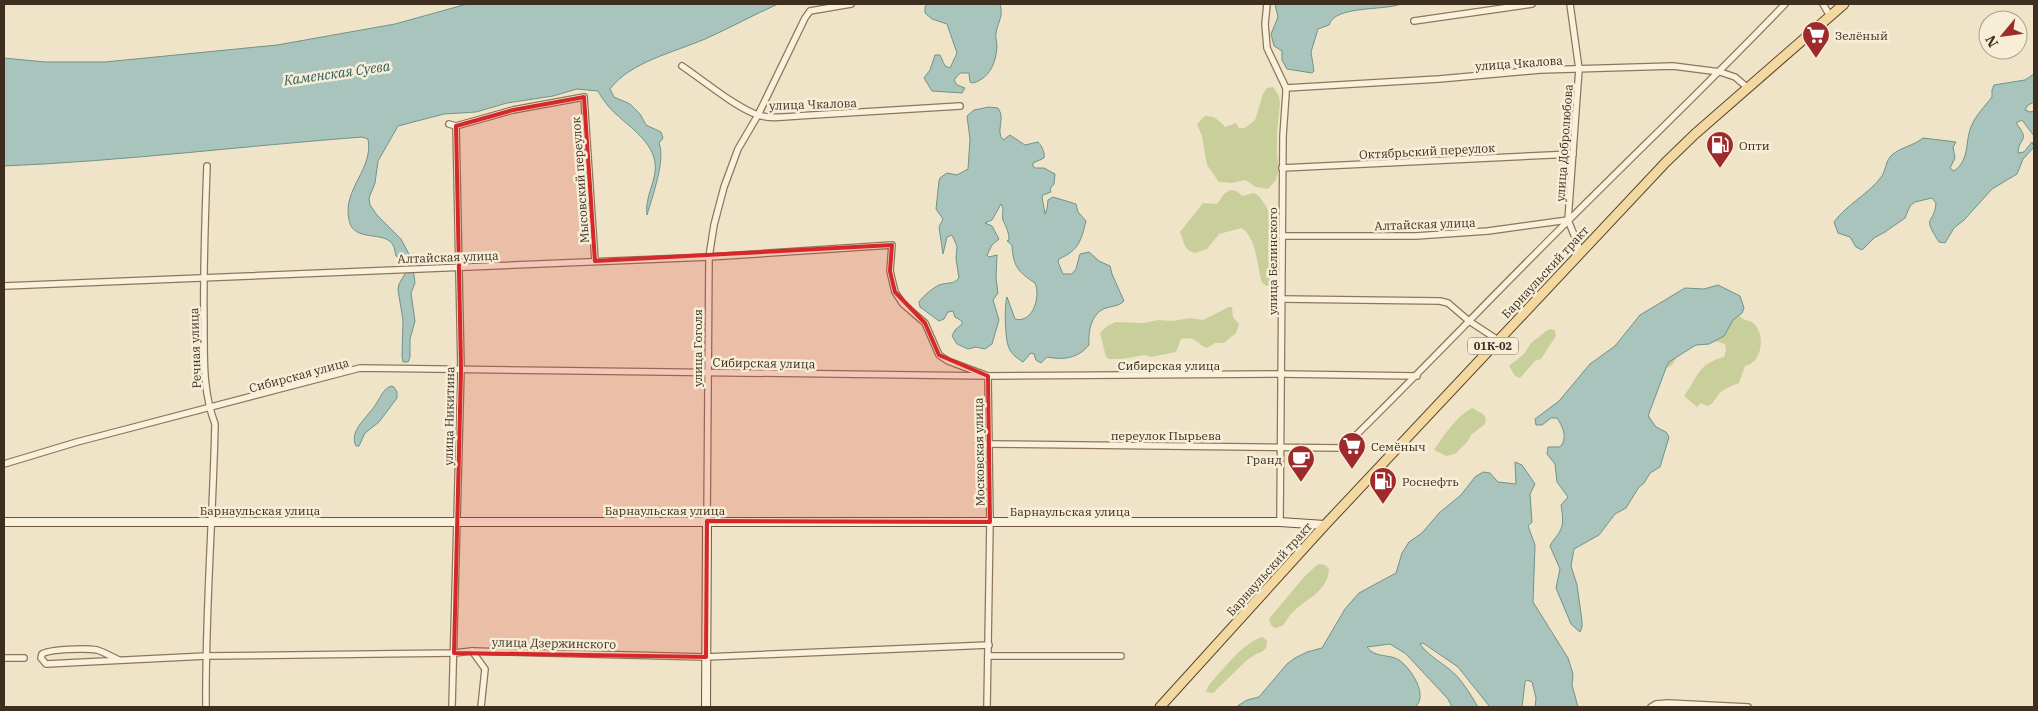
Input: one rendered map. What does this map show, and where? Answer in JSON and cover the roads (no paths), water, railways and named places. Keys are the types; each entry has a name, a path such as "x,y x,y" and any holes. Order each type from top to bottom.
{"main road":[{"name":"Барнаульский тракт","path":"1160,707 1326,525 1666,162 1695,134 1844,4"}],"street":[{"name":"улица Гоголя","path":"706,707 709,257 714,225 724,187 738,149 758,115 805,18 810,11 851,4"},
{"name":"улица Белинского","path":"1267,4 1265,24 1267,48 1286,88 1282,168 1280,522"},
{"path":"1414,21 1532,4"},
{"name":"улица Добролюбова","path":"1570,4 1580,69 1568,220 1582,252"},
{"path":"1417,376 1568,220 1720,72 1785,4"},
{"path":"1823,4 1830,16"},
{"name":"улица Чкалова","path":"682,66 739,105 758,115 789,117 960,106"},
{"name":"улица Чкалова","path":"1286,88 1439,79 1540,70 1673,66 1720,72 1735,77 1748,88"},
{"name":"Мысовский переулок","path":"456,126 514,110 584,98 595,261"},
{"path":"449,124 456,126"},
{"name":"улица Никитина","path":"452,707 461,370 456,126"},
{"name":"Октябрьский переулок","path":"1282,168 1573,154"},
{"name":"Речная улица","path":"206,707 206,656 213,522 215,424 204,381 203,278 207,166"},
{"name":"Алтайская улица","path":"1282,236 1416,236 1488,232 1568,220"},
{"name":"Алтайская улица","path":"4,286 709,257 892,244 890,271 895,292 903,304 925,323 939,355 948,361 988,376"},
{"path":"1282,299 1440,301 1448,303 1469,321 1498,340"},
{"name":"Сибирская улица","path":"4,464 77,442 210,409 360,368 988,376 1281,374 1417,376"},
{"name":"Московская улица","path":"987,707 990,522 988,376"},
{"name":"переулок Пырьева","path":"988,444 1343,448 1417,376"},
{"name":"Барнаульская улица","path":"4,522 1280,522 1326,525"},
{"name":"улица Дзержинского","path":"119,660 97,650 54,650 42,654 41,658 46,664 206,656 454,653 472,651 706,656 989,645"},
{"path":"472,651 485,669 481,707"},
{"path":"989,656 1121,656"},
{"path":"4,658 24,658"},
{"path":"1654,706 1748,707"}],"water":[{"name":"Каменская Суева","path":"467,4 778,4 705,39 641,65 629,72 610,89 614,97 630,104 640,114 646,125 661,132 663,138 659,143 661,150 660,169 647,215 647,202 655,175 655,162 652,153 643,139 609,107 598,91 577,89 553,96 507,103 476,112 444,114 398,126 378,161 375,183 369,198 370,205 377,215 401,239 412,260 415,283 411,293 415,321 410,339 410,357 408,362 403,362 402,356 403,320 398,290 399,284 409,267 407,262 396,256 394,246 389,241 356,232 349,220 350,198 367,160 369,150 368,139 362,137 139,157 4,166 4,58 45,62 105,62 277,45 395,24"},
{"path":"927,4 1000,4 1001,16 996,36 997,46 991,69 984,78 973,83 970,82 969,73 960,73 954,80 957,85 965,88 962,93 932,91 924,78 930,70 935,55 940,55 945,66 950,68 957,53 947,24 932,19 925,13"},
{"path":"1275,4 1401,4 1340,14 1329,25 1318,29 1311,52 1314,71 1312,73 1287,69 1282,60 1282,51 1274,46 1271,34 1278,17"},
{"path":"2034,74 2034,102 2028,105 2025,110 2034,111 2034,136 2022,120 2016,123 2023,133 2018,153 2024,152 2032,142 2034,147 2023,159 2017,174 1992,189 1964,220 1954,228 1945,243 1939,242 1931,227 1930,221 1936,203 1932,198 1915,202 1910,206 1905,218 1874,238 1862,250 1856,247 1850,237 1838,233 1834,222 1877,182 1882,176 1888,159 1892,155 1923,138 1956,142 1953,147 1955,158 1950,168 1954,171 1963,161 1971,127 1992,97 1994,85 2025,80"},
{"path":"989,107 998,108 1000,112 1000,133 1003,140 1010,135 1025,145 1038,142 1042,148 1044,158 1033,163 1033,166 1035,168 1044,168 1055,174 1054,184 1050,189 1051,192 1042,197 1045,214 1048,200 1053,197 1076,204 1078,212 1086,221 1078,244 1066,256 1059,259 1058,262 1063,274 1072,274 1076,269 1080,254 1089,252 1099,261 1110,266 1124,301 1118,305 1101,310 1097,314 1090,329 1089,345 1075,356 1064,358 1047,357 1041,363 1031,353 1023,362 1009,348 1005,323 1007,297 1015,319 1021,319 1027,317 1034,308 1037,288 1035,283 1021,272 1015,263 1012,245 1007,241 1009,240 1002,216 1003,208 1001,204 992,220 985,223 992,226 999,239 992,245 987,255 989,257 997,255 996,278 998,293 993,300 999,320 992,344 985,349 976,347 968,349 957,344 952,336 955,330 962,324 962,321 955,317 953,311 948,312 944,319 939,321 920,307 919,302 931,290 939,285 954,282 959,278 956,259 957,246 952,235 947,237 943,254 939,227 943,219 936,209 939,181 947,173 957,175 968,169 970,139 967,116 974,110"},
{"path":"1718,285 1740,296 1744,308 1742,313 1733,320 1724,336 1709,344 1696,345 1669,362 1648,416 1656,427 1666,432 1669,437 1660,467 1650,473 1626,508 1615,514 1599,535 1574,549 1571,566 1577,585 1582,621 1580,632 1571,624 1556,588 1560,569 1550,546 1561,529 1563,520 1561,505 1568,497 1557,482 1555,464 1547,454 1548,447 1560,447 1564,440 1564,432 1557,418 1551,418 1542,425 1536,425 1535,419 1559,401 1590,364 1615,346 1640,315 1685,288 1704,289"},
{"path":"391,386 397,392 397,398 379,422 365,433 359,446 356,446 354,440 357,429 384,392"},
{"path":"1515,462 1522,465 1535,484 1530,494 1532,522 1528,526 1535,545 1533,602 1568,658 1573,674 1572,685 1578,707 1535,707 1536,698 1532,682 1527,680 1525,682 1522,707 1490,707 1458,667 1423,643 1420,644 1426,651 1458,677 1478,707 1452,707 1448,699 1406,654 1390,644 1367,647 1374,653 1399,660 1409,669 1419,689 1419,702 1415,707 1236,707 1247,700 1259,697 1287,664 1295,658 1322,648 1345,609 1359,593 1396,573 1402,553 1409,542 1422,533 1439,513 1461,495 1475,477 1483,472 1490,473 1498,482 1516,484"}],"place":[{"name":"Зелёный","path":"1816,59"},
{"name":"Опти","path":"1720,169"},
{"name":"Семёныч","path":"1352,470"},
{"name":"Гранд","path":"1301,483"},
{"name":"Роснефть","path":"1383,505"}]}
